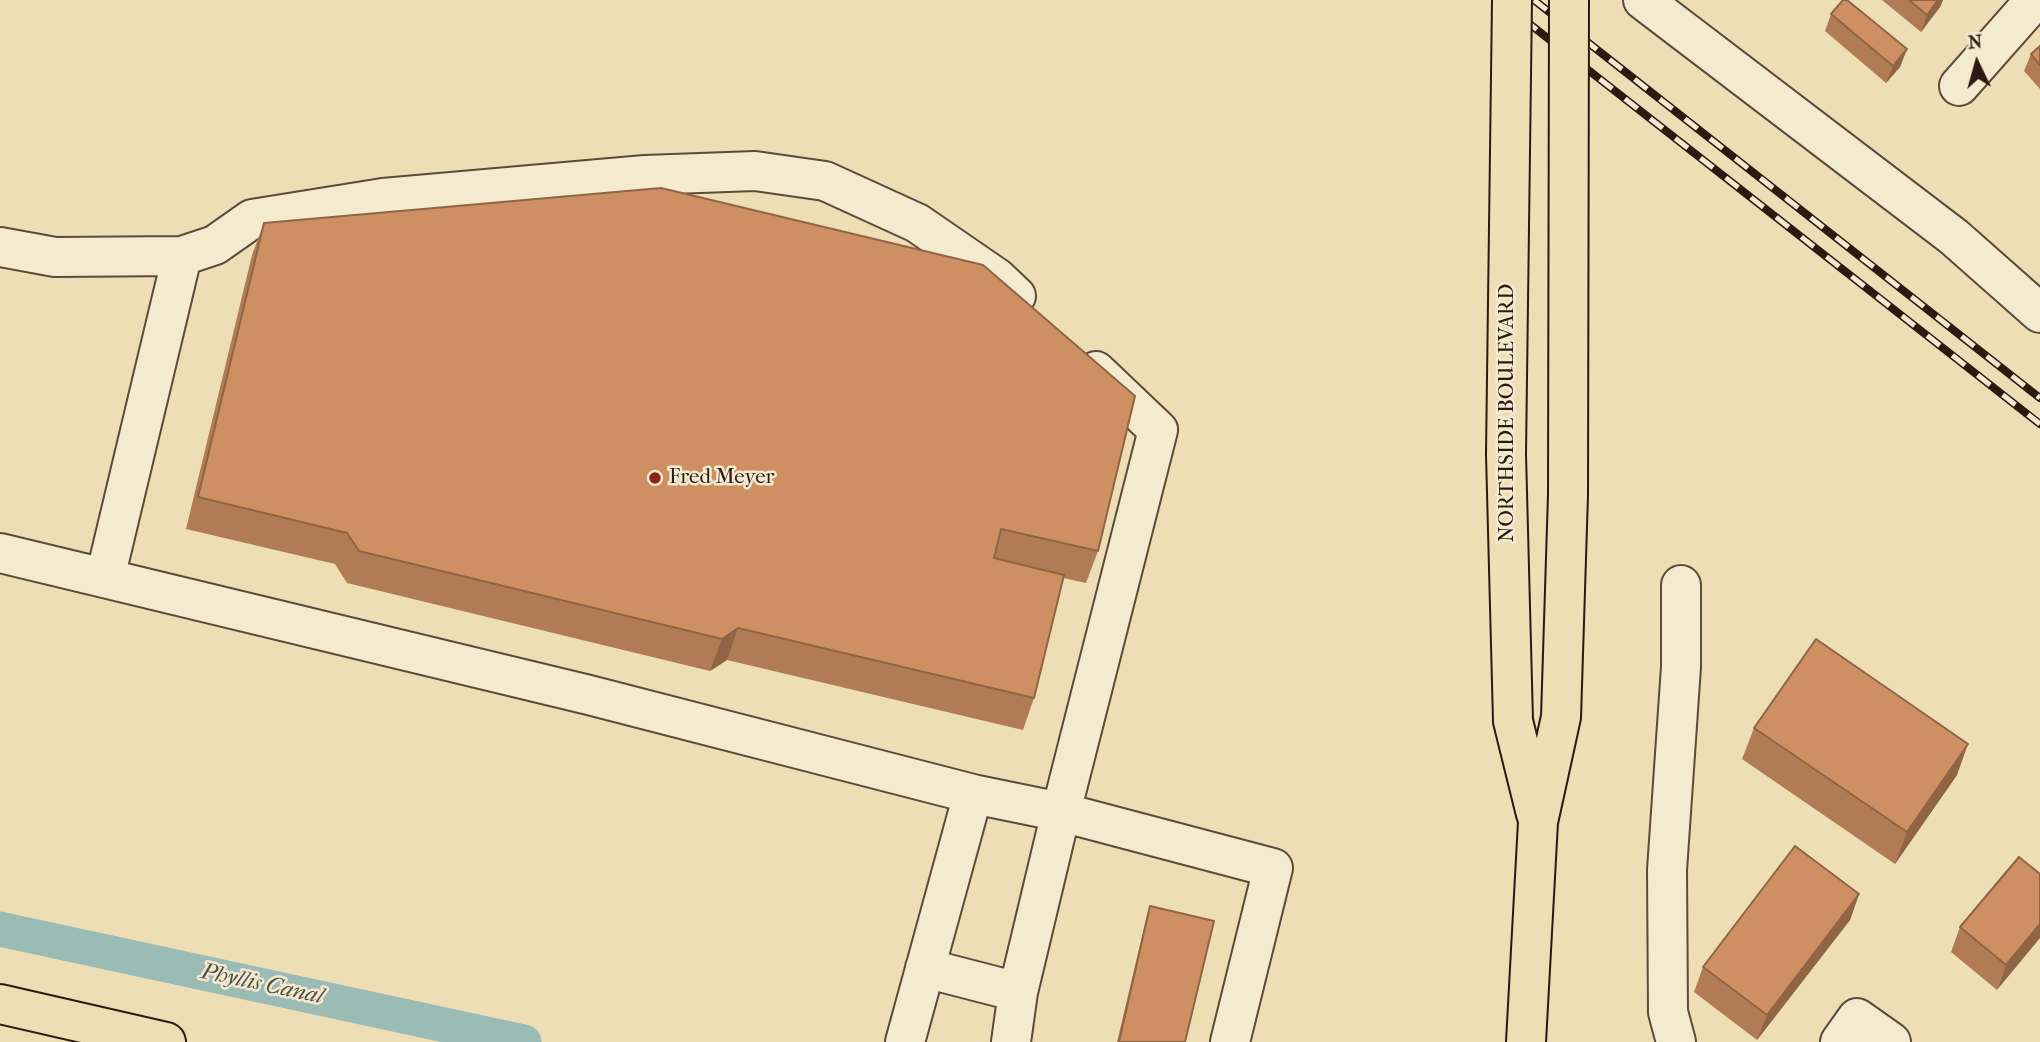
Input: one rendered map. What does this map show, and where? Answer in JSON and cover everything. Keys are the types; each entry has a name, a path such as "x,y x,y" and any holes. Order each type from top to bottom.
{"main road":[{"name":"NORTHSIDE BOULEVARD","path":"1512,0 1506,454 1513,722 1538,822"},
{"name":"NORTHSIDE BOULEVARD","path":"1526,1042 1538,822 1561,717 1568,495 1569,0"},
{"path":"0,1003 166,1042"}],"lane":[{"path":"1643,0 1954,237 2040,313"},
{"path":"1959,86 2035,0"},
{"path":"0,247 55,257 182,256 215,245 251,219 383,198 645,175 755,171 825,181 917,223 998,278 1038,316"},
{"path":"105,578 182,256"},
{"path":"1012,1042 1018,992 1158,430 1068,345"},
{"path":"0,553 589,695 973,794 1061,812 1273,868 1230,1042"},
{"path":"1676,1042 1668,1012 1667,870 1681,667 1681,585"},
{"path":"905,1042 973,794"},
{"path":"925,968 1018,992"},
{"path":"1840,1042 1857,1018 1891,1042"}],"building":[{"path":"1843,0 1847,0 1907,49 1893,66 1831,14"},
{"path":"1909,0 1938,0 1927,15"},
{"path":"2040,46 2040,65 2031,54"},
{"name":"Fred Meyer","path":"661,188 983,265 1135,396 1098,551 1001,529 994,558 1064,575 1034,698 738,628 722,639 359,551 347,533 198,497 264,223"},
{"path":"1816,639 1968,744 1907,832 1754,728"},
{"path":"1795,846 1859,894 1767,1015 1703,967"},
{"path":"2019,857 2040,874 2040,924 2006,965 1960,927"},
{"path":"1150,906 1214,921 1185,1042 1119,1042"}],"waterway":[{"name":"Phyllis Canal","path":"0,929 524,1042"}],"railway":[{"path":"1499,0 2040,424"},
{"path":"1534,0 2040,398"}],"place":[{"name":"Fred Meyer","path":"655,478"}]}
